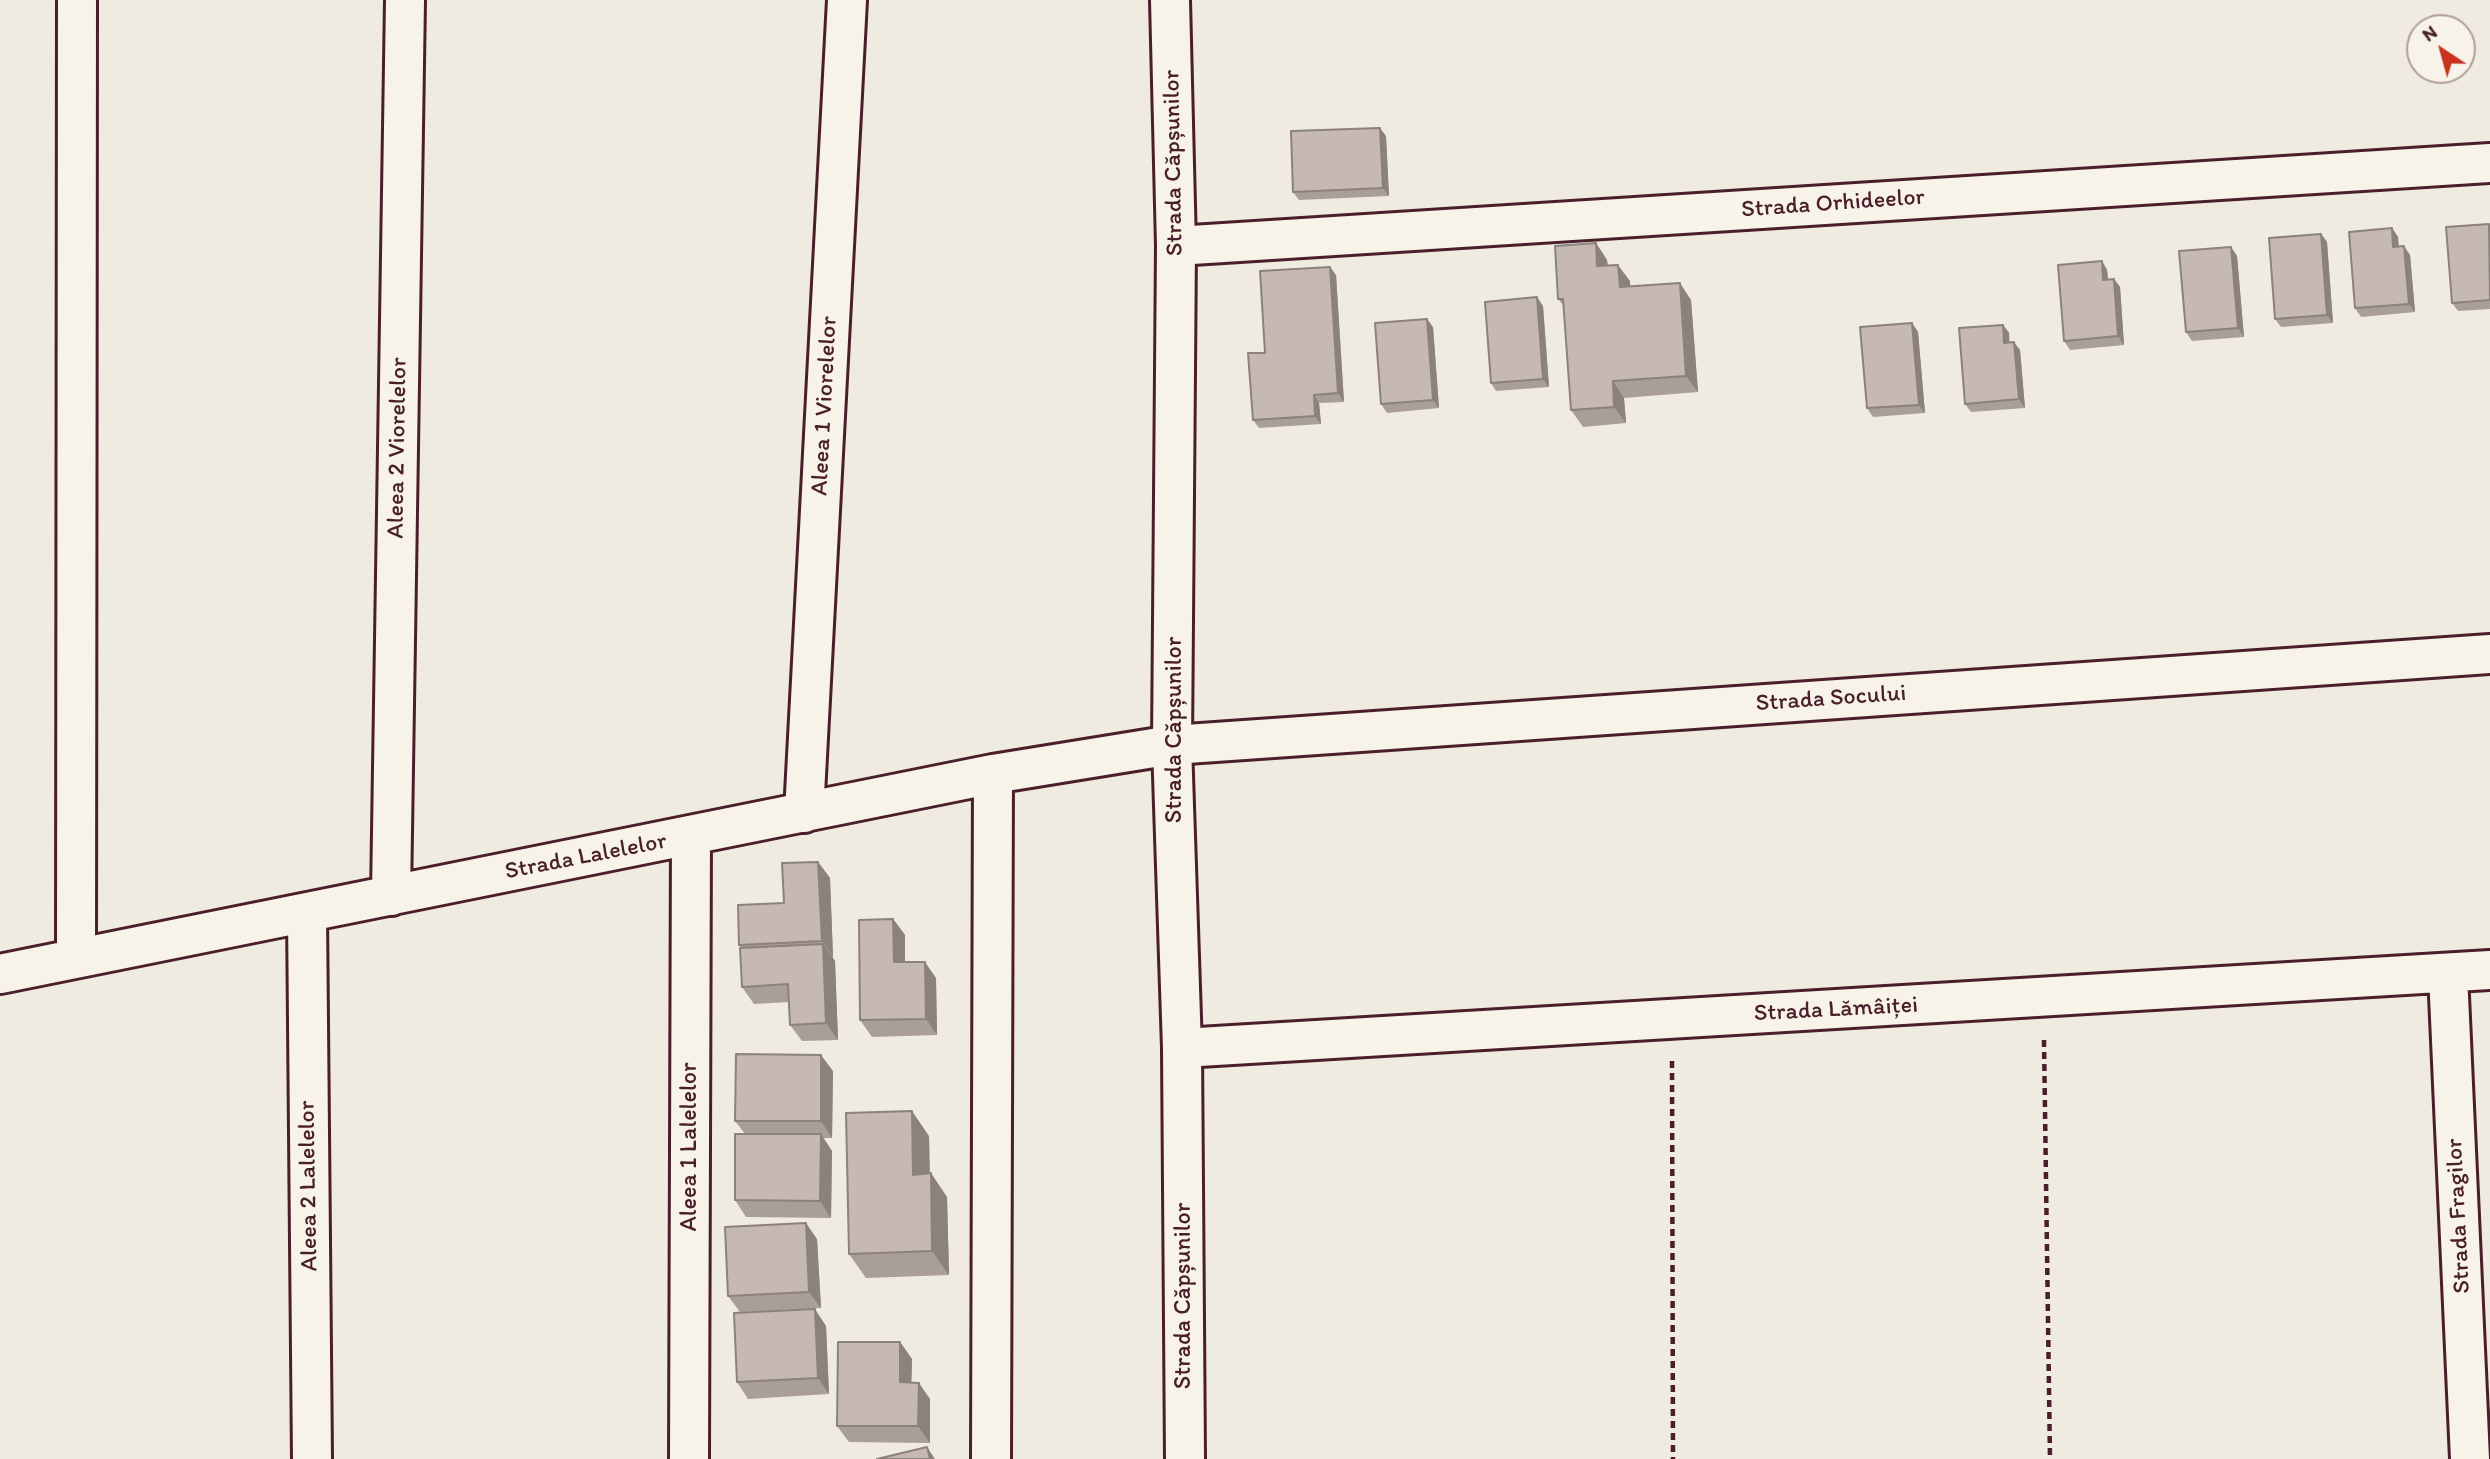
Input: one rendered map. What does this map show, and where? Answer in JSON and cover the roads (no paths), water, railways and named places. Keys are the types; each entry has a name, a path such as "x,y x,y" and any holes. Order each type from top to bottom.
{"street":[{"path":"76,958 77,0"},
{"name":"Aleea 2 Viorelelor","path":"391,896 405,0"},
{"name":"Aleea 1 Viorelelor","path":"804,813 847,0"},
{"name":"Strada Căpșunilor","path":"1170,0 1176,246 1172,745 1182,1048 1185,1459"},
{"name":"Strada Orhideelor","path":"1176,246 2490,163"},
{"name":"Strada Socului","path":"1172,745 2490,654"},
{"name":"Strada Lalelelor","path":"0,974 993,774 1172,745"},
{"path":"991,1459 993,774"},
{"name":"Aleea 1 Lalelelor","path":"690,1459 691,835"},
{"name":"Aleea 2 Lalelelor","path":"307,913 312,1459"},
{"name":"Strada Lămâiței","path":"1182,1048 2490,970"},
{"name":"Strada Fragilor","path":"2448,974 2470,1459"}]}
